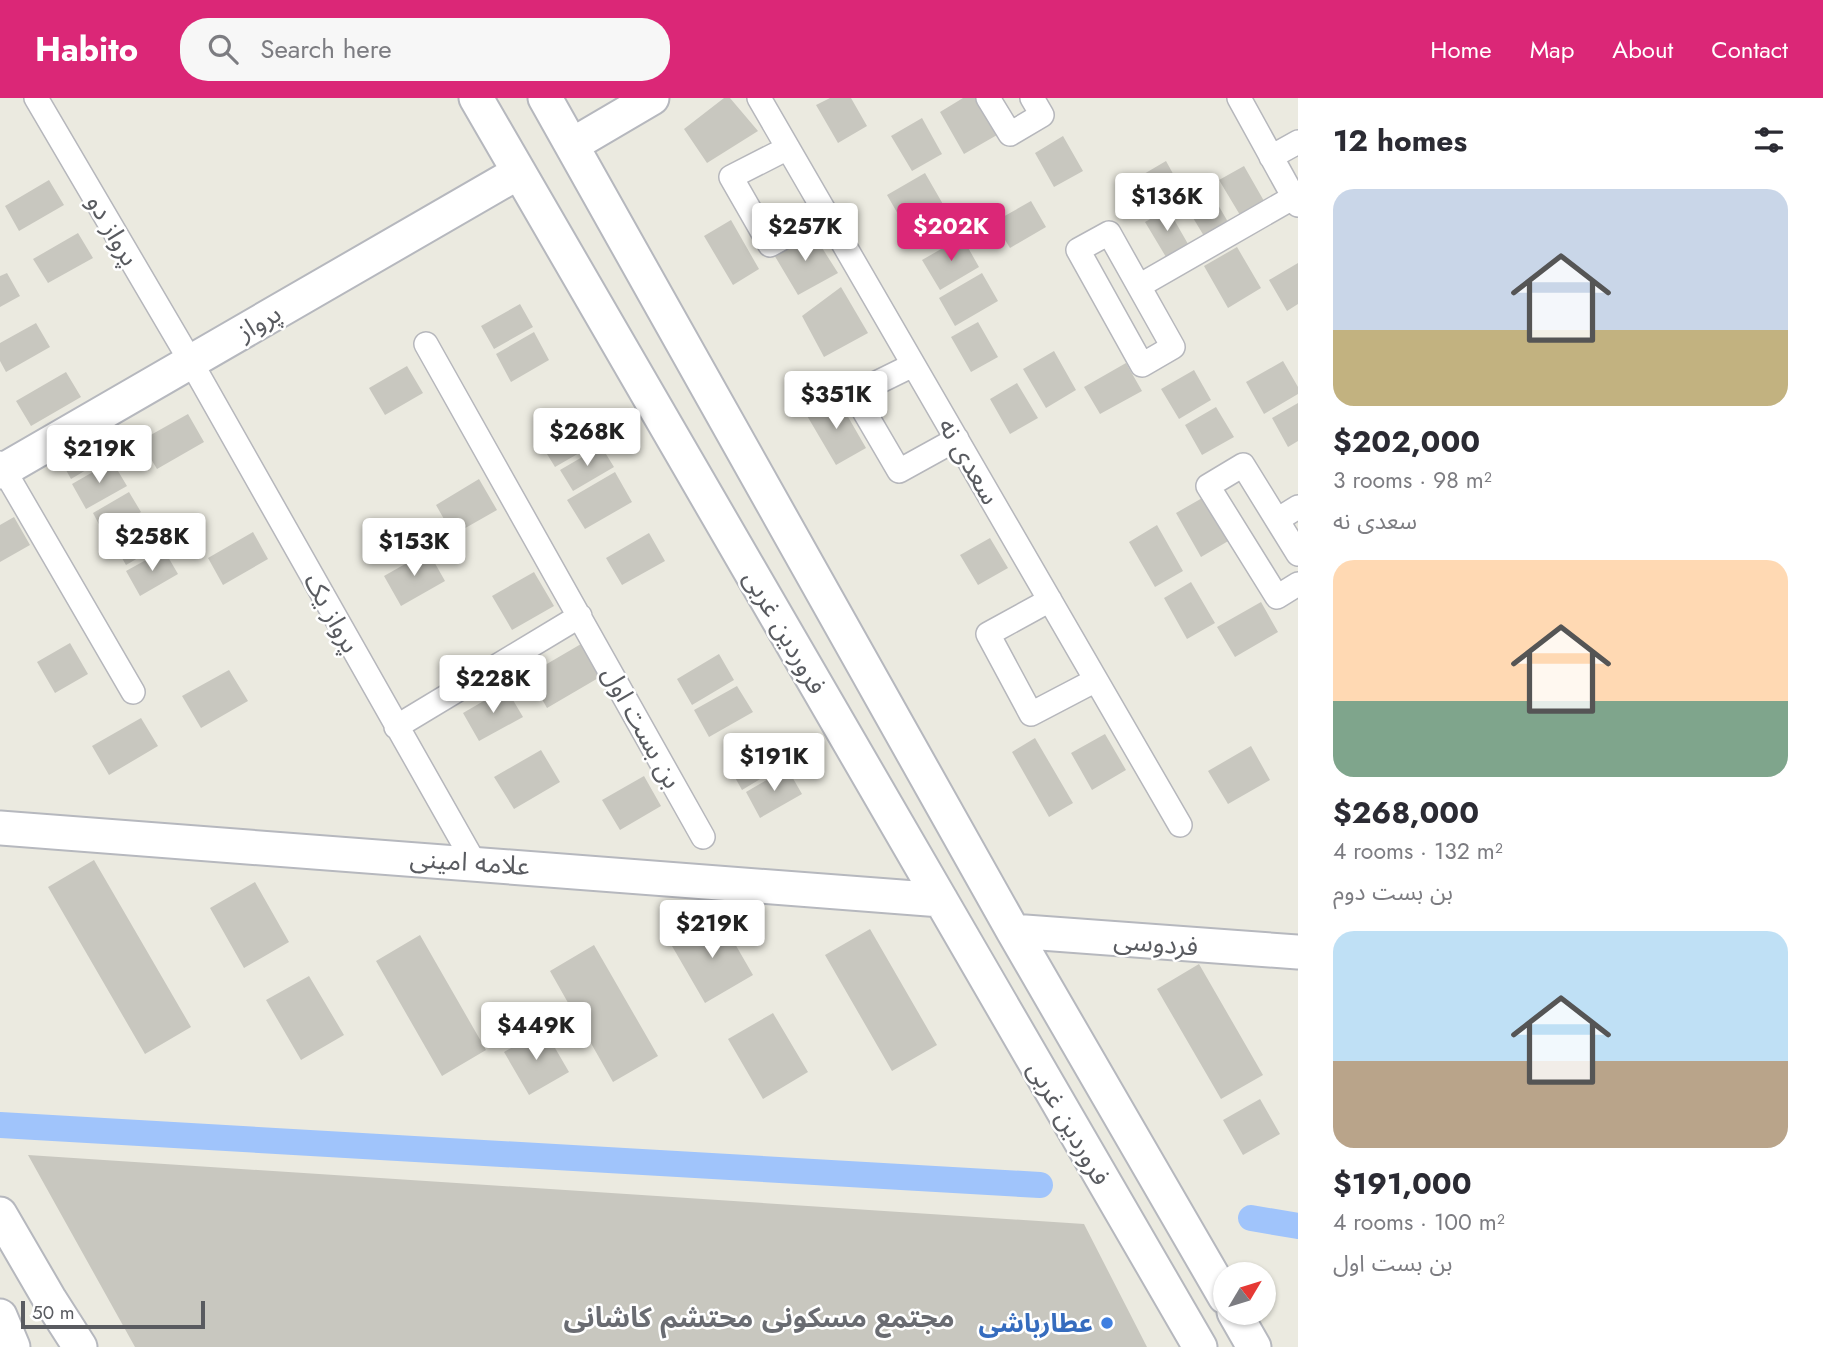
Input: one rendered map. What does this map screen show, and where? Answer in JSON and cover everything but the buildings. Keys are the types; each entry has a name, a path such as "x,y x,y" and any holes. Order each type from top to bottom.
{"main road":[{"name":"فروردین غربی","path":"476,98 1200,1347"},
{"name":"فروردین غربی","path":"545,98 1013,931 1213,1276"},
{"path":"572,145 652,98"},
{"name":"پرواز","path":"1,468 519,173"},
{"name":"علامه امینی","path":"0,828 474,862 941,900"},
{"name":"فردوسی","path":"1013,931 1298,952"},
{"path":"0,1214 80,1347"},
{"path":"0,1316 13,1347"},
{"path":"1241,1325 1254,1347"}],"street":[{"name":"پرواز دو","path":"36,98 191,362"},
{"name":"سعدی نه","path":"759,98 1180,825"},
{"path":"988,98 1010,134 1042,115 1032,98"},
{"path":"1139,286 1296,201 1239,98"},
{"path":"1271,157 1298,142"},
{"path":"788,148 732,177 769,245 826,214"},
{"path":"1109,233 1139,286 1173,347 1142,365 1078,250 1109,233"},
{"name":"بن بست اول","path":"426,344 704,837"},
{"name":"پرواز یک","path":"191,362 474,862"},
{"path":"914,365 854,394 900,471 957,439"},
{"path":"1298,554 1243,465 1208,486 1277,597 1298,584"},
{"path":"1,468 133,692"},
{"path":"1277,520 1298,507"},
{"path":"1050,600 988,634 1031,714 1096,680"},
{"path":"396,727 580,617"}],"waterway":[{"path":"0,1125 1040,1185"},
{"path":"1251,1218 1298,1226"}],"place":[{"name":"عطارباشی","path":"1107,1323"}],"district":[{"name":"مجتمع مسکونی محتشم کاشانی","path":"759,1317"}]}
